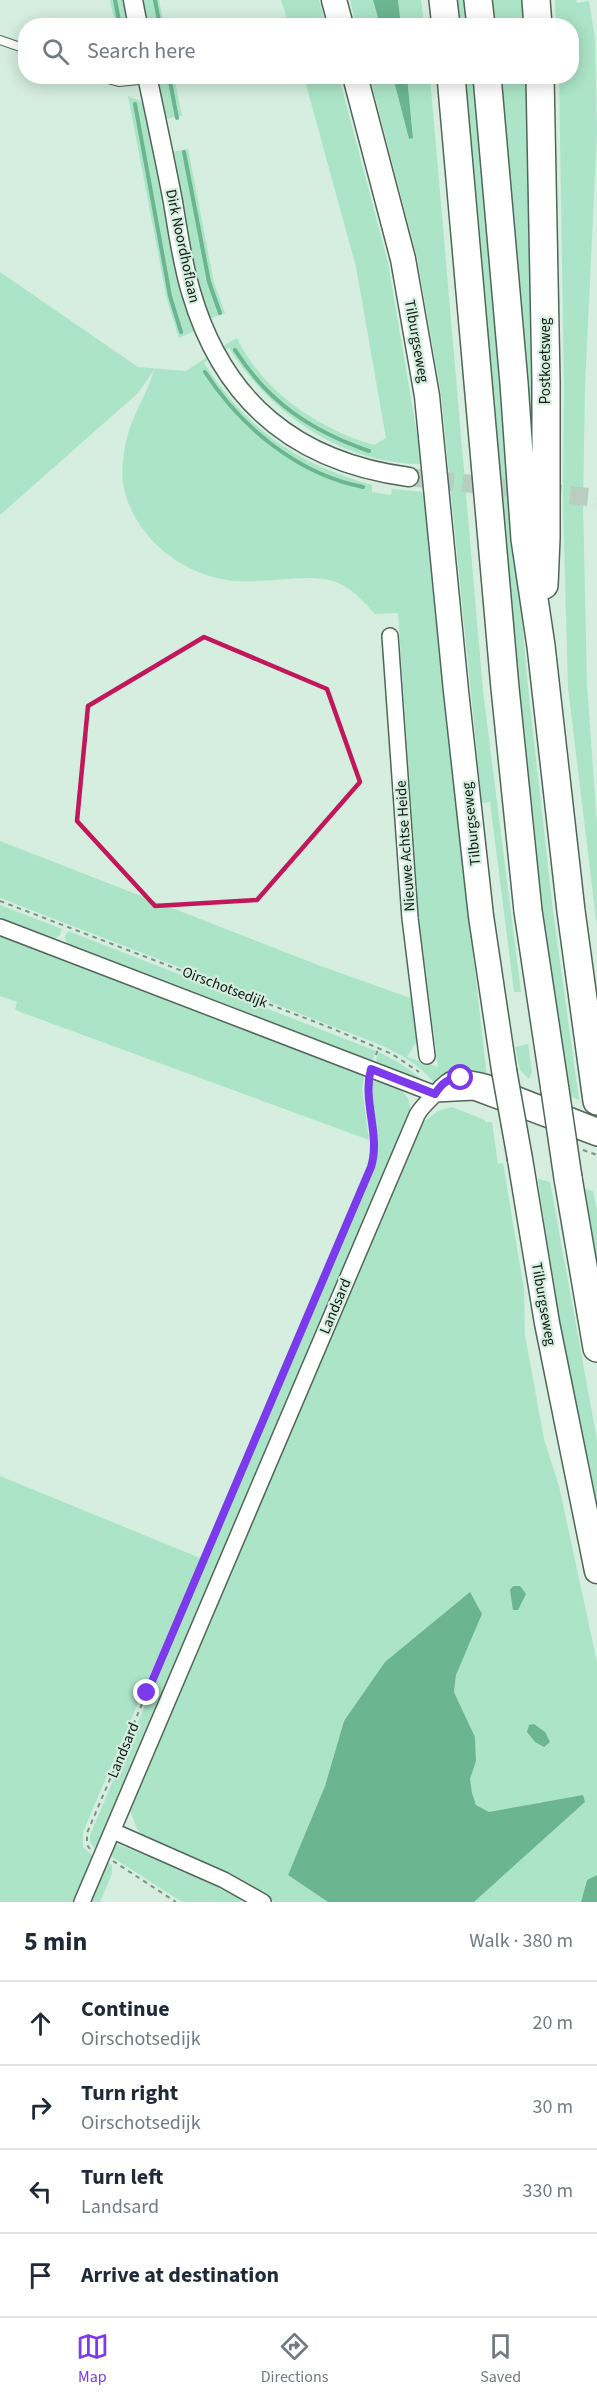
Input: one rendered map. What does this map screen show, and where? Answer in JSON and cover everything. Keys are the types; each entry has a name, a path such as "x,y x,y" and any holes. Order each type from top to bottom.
{"highway":[{"path":"334,0 339,18"},
{"path":"443,0 445,18"},
{"path":"478,0 480,18"},
{"path":"536,0 537,18"},
{"name":"Tilburgseweg","path":"357,84 403,259 427,396 456,691 479,892 504,1070 547,1323 597,1571"},
{"path":"452,84 528,911 568,1178 597,1348"},
{"path":"488,84 525,539 541,646 571,911 597,1101"},
{"name":"Postkoetsweg","path":"540,84 546,381 546,538 541,646"}],"street":[{"path":"133,0 136,18"},
{"name":"Dirk Noordhoflaan","path":"149,84 187,275 198,313 216,356 237,387 260,412 278,428 304,445 331,458 366,469 409,477"},
{"name":"Nieuwe Achtse Heide","path":"390,636 410,918 427,1056"},
{"name":"Oirschotsedijk","path":"0,927 435,1094 474,1092 597,1138"},
{"path":"435,1094 442,1083 452,1078 484,1082 597,1126"},
{"name":"Landsard","path":"82,1902 417,1115 435,1094"},
{"path":"113,1831 248,1898 263,1902"}],"lane":[{"path":"0,40 18,47"}],"path":[{"name":"Oirschotsedijk","path":"0,901 331,1028 392,1054 424,1075 435,1094"},
{"name":"Landsard","path":"102,1856 89,1848 87,1833 371,1167 374,1154 367,1092 371,1069"},
{"path":"102,1856 176,1902"}],"highlighted area":[{"path":"204,637 327,689 360,782 257,900 155,906 77,821 88,706"}],"shaded area":[{"path":"110,0 127,0 131,18 114,18"},
{"path":"142,0 159,0 163,18 146,18"},
{"path":"281,0 319,0 324,18 287,18"},
{"path":"350,0 373,0 378,18 354,18"},
{"path":"373,0 398,0 400,18 378,18"},
{"path":"398,0 421,0 423,18 400,18"},
{"path":"454,0 466,0 468,18 456,18"},
{"path":"489,0 524,0 525,18 491,18"},
{"path":"555,0 576,0 577,3 589,1 595,37 597,132 585,387 583,504 587,685 597,824 597,927 568,688 563,505 564,387 559,84 579,84 579,18 556,18"},
{"path":"158,84 175,84 182,116 165,119"},
{"path":"306,84 341,84 388,263 422,464 392,462 364,455 337,445 311,431 287,414 266,394 229,348 225,350 223,346 237,338 261,375 277,391 313,418 353,438 374,445 386,438 356,267"},
{"path":"372,84 395,84 409,139 413,137 408,84 431,84 483,691 521,992 514,992 490,802 482,803 441,393 417,257"},
{"path":"395,84 408,84 413,138 409,139"},
{"path":"465,84 476,84 528,688 553,911 579,1100 570,1096 520,739"},
{"path":"500,84 529,84 533,457"},
{"path":"128,96 146,106 184,299 194,331 179,338 167,300"},
{"path":"188,149 214,283 225,313 209,319 194,271 171,152"},
{"path":"0,272 138,367 186,371 207,357 208,360 204,363 221,387 256,425 276,441 319,466 372,485 372,492 391,495 392,489 425,492 443,692 487,1077 444,1076 433,1082 416,1065 381,1045 0,898 0,841 318,965 413,999 417,1041 407,1057 438,1067 419,919 398,613 375,614 346,587 324,579 239,581 210,576 178,562 151,539 131,510 123,487 122,473 129,429 154,370 138,393 0,515"},
{"path":"0,905 62,929 60,935 53,940 0,920"},
{"path":"68,931 376,1051 372,1063 67,945 65,937"},
{"path":"0,933 365,1073 362,1088 369,1140 15,1010 17,1002 0,996"},
{"path":"528,1044 532,1072 529,1079 520,1070 515,1047"},
{"path":"379,1052 401,1064 429,1084 375,1063"},
{"path":"372,1077 393,1085 404,1093 408,1098 410,1113 95,1849 90,1842 90,1835 375,1164 377,1142 370,1098"},
{"path":"452,1107 485,1120 485,1122 492,1122 498,1164 503,1163 524,1290 525,1335 544,1439 559,1486 597,1662 597,1875 587,1880 581,1902 474,1902 585,1802 541,1802 500,1812 489,1812 476,1805 470,1779 476,1761 475,1737 454,1692 456,1675 482,1614 344,1721 325,1786 288,1875 328,1902 274,1902 243,1881 145,1838 137,1829 129,1808 422,1123 438,1111"},
{"path":"538,1179 550,1182 597,1440 597,1510 559,1322"},
{"path":"585,1189 593,1191 597,1211 597,1268"},
{"path":"0,1476 200,1558 83,1832 83,1847 94,1857 74,1902 0,1902"},
{"path":"513,1586 520,1586 526,1594 518,1610 513,1610 510,1590"},
{"path":"470,1592 482,1614 456,1675 454,1692 475,1737 476,1761 470,1779 476,1805 489,1812 583,1795 585,1802 474,1902 328,1902 288,1875 325,1786 344,1721 385,1662"},
{"path":"534,1724 545,1732 550,1742 544,1747 535,1742 527,1732 529,1725"},
{"path":"114,1843 183,1870 243,1898 240,1902 182,1902 109,1855"},
{"path":"106,1862 112,1865 112,1874 100,1902 89,1902"},
{"path":"597,1875 597,1902 581,1902 587,1880"}],"waterway":[{"path":"115,0 118,18"},
{"path":"155,0 158,18"},
{"path":"171,84 177,118"},
{"path":"135,104 170,296 181,332"},
{"path":"184,152 209,282 220,313"},
{"path":"235,350 262,385 277,400 328,434 369,451"},
{"path":"205,372 236,411 273,445 316,471 339,481 363,487"}],"tunnel":[{"path":"409,477 597,498"}],"route":[{"path":"147,1693 371,1167 374,1154 367,1092 371,1069 435,1094 442,1083 452,1078 461,1078"}]}
